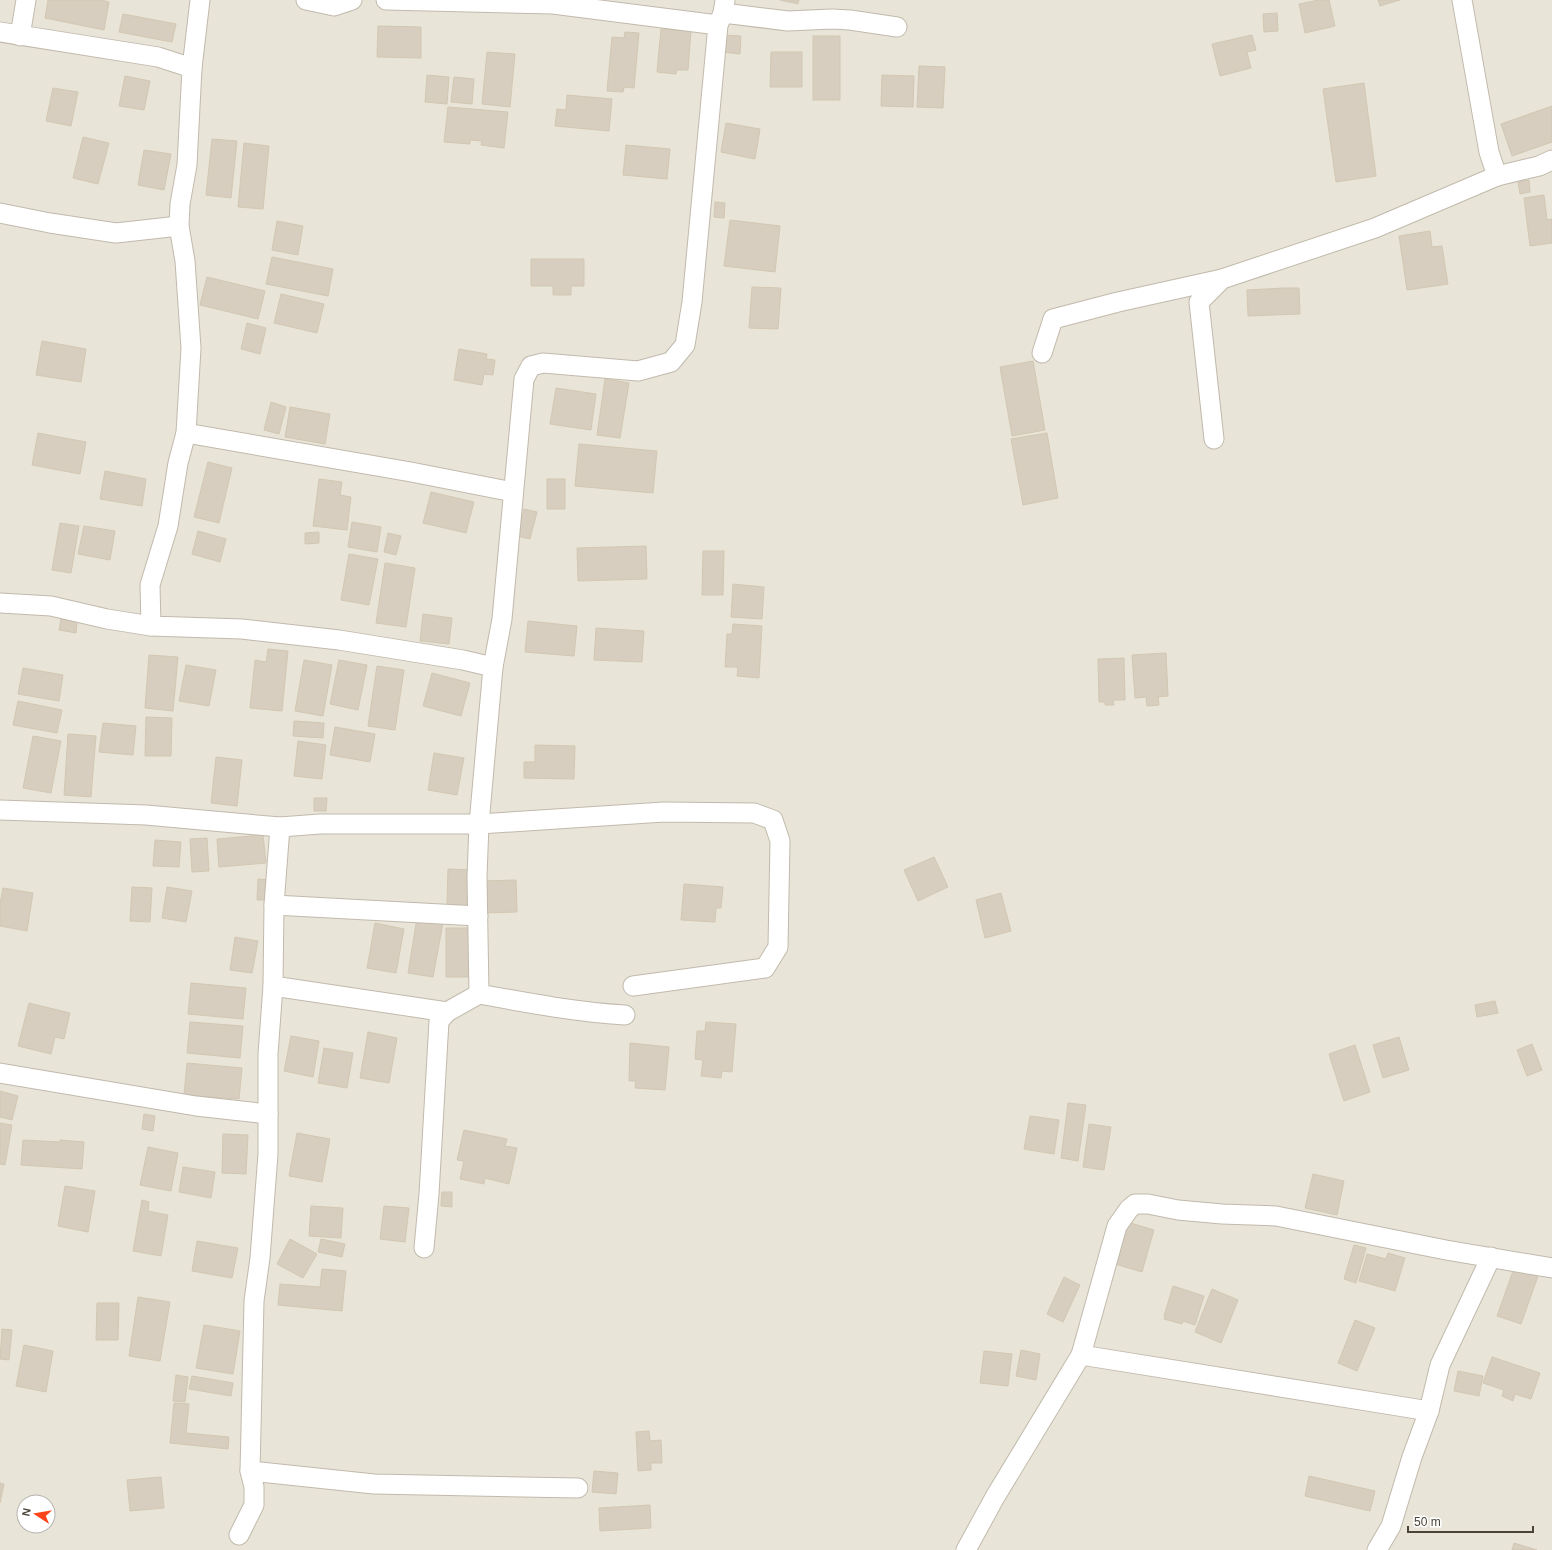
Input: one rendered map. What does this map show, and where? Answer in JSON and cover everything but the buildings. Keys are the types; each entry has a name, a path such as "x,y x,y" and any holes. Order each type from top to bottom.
{"street":[{"path":"20,36 26,0"},
{"path":"151,626 150,585 168,526 178,463 186,432 191,348 185,261 179,226 180,204 187,166 192,68 200,0"},
{"path":"306,0 334,6 352,0"},
{"path":"386,0 553,4 722,13 788,21 816,19 844,20 897,27"},
{"path":"1462,0 1489,152 1497,176"},
{"path":"479,994 479,824 493,667 502,619 524,379 531,366 543,363 638,371 671,362 685,345 692,302 722,13"},
{"path":"0,32 158,57 192,68"},
{"path":"1042,353 1053,319 1222,278 1375,228 1497,176 1539,166 1552,160"},
{"path":"0,214 116,233 179,226"},
{"path":"1214,439 1198,302 1222,278"},
{"path":"186,432 411,472 513,492"},
{"path":"0,603 51,606 107,619 151,626 242,629 316,638 463,660 493,667"},
{"path":"0,810 146,815 280,827 320,824 479,824 664,812 754,813 774,820 780,841 778,947 765,968 633,986"},
{"path":"239,1535 254,1505 254,1487 250,1471 254,1301 260,1258 268,1154 268,1054 273,986 274,905 280,827"},
{"path":"274,905 478,916"},
{"path":"273,986 447,1012"},
{"path":"424,1248 430,1194 439,1021 447,1012 479,994 589,1013 625,1015"},
{"path":"0,1073 196,1106 268,1114"},
{"path":"966,1550 995,1497 1081,1355 1117,1226 1129,1208 1135,1204 1148,1204 1186,1211 1276,1216 1491,1258 1552,1268"},
{"path":"1377,1550 1391,1526 1429,1411 1440,1365 1491,1258"},
{"path":"1081,1355 1429,1411"},
{"path":"250,1471 374,1484 578,1488"}],"shaded area":[{"path":"0,0 1552,0 1552,1550 0,1550"}]}
